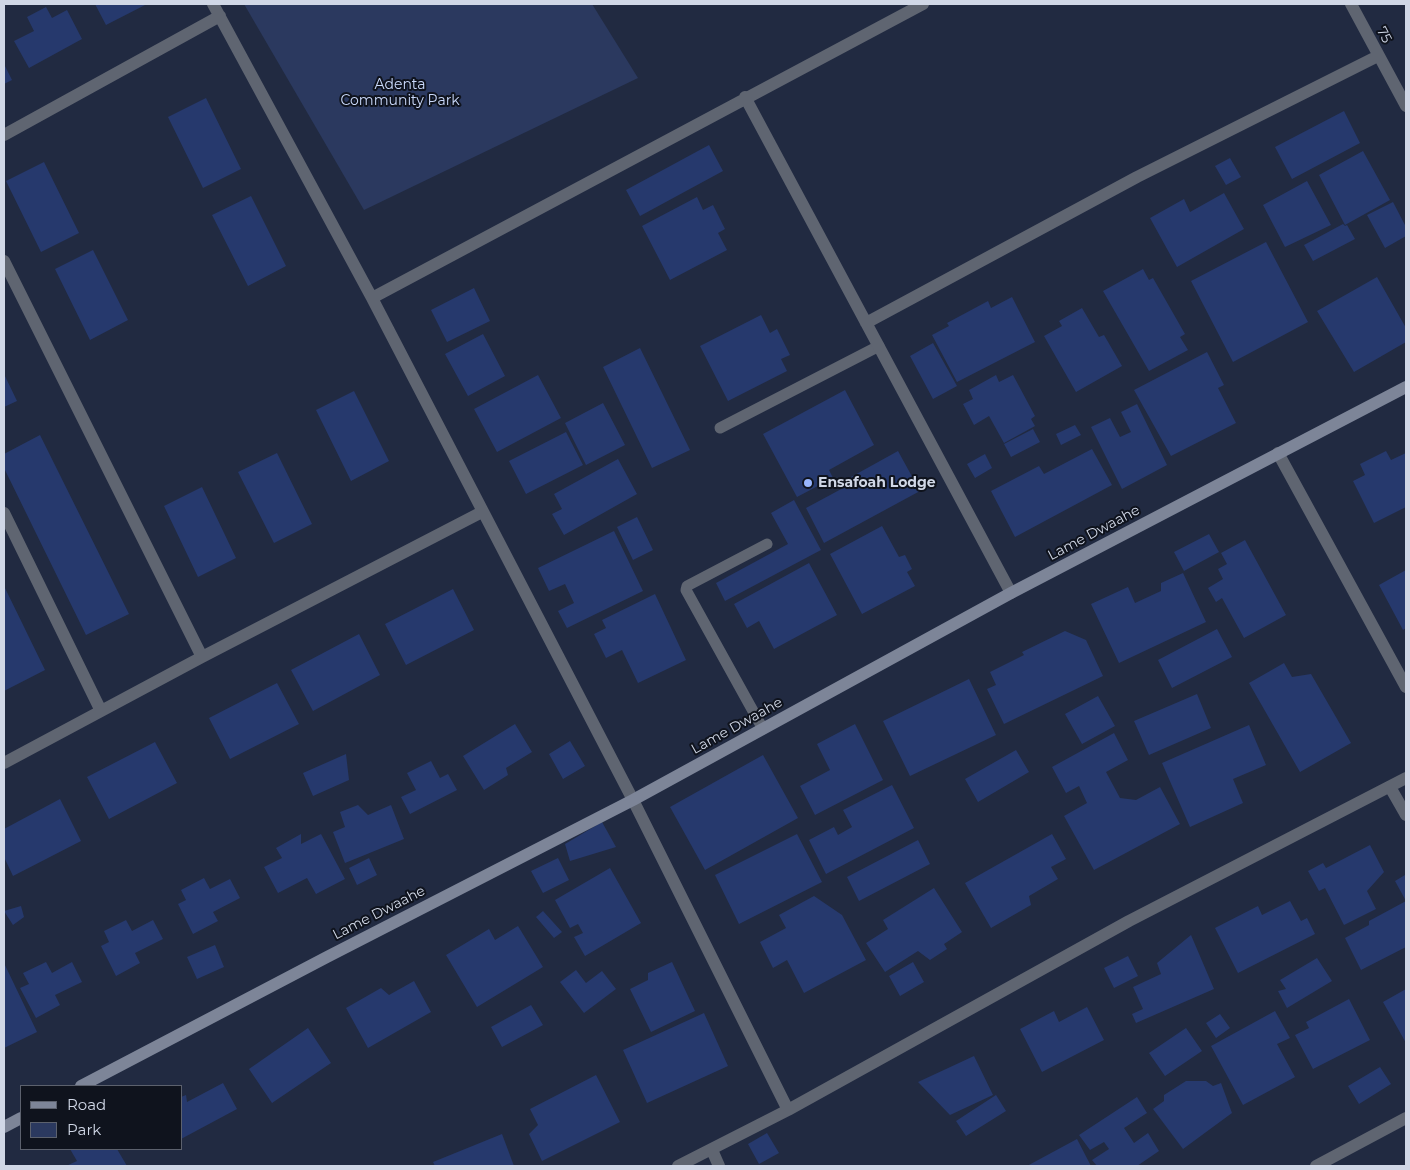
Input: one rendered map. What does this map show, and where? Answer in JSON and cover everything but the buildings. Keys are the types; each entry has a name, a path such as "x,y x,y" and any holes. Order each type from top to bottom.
{"street":[{"path":"213,4 372,298 633,800 788,1110"},
{"path":"372,298 745,97 923,4"},
{"name":"75","path":"1351,4 1406,106"},
{"path":"4,135 220,16"},
{"path":"866,323 1137,177 1378,56"},
{"path":"745,97 1011,593"},
{"path":"4,261 202,657"},
{"name":"Lame Dwaahe","path":"83,1085 327,956 633,800 1011,593 1406,388"},
{"path":"1278,453 1406,687"},
{"path":"4,763 202,657 482,512"},
{"path":"4,513 101,711"},
{"path":"678,1166 788,1110 1129,920 1406,778"},
{"path":"1390,787 1406,815"},
{"path":"1316,1166 1406,1118"},
{"path":"4,1127 20,1119"},
{"path":"712,1150 719,1166"}],"lane":[{"path":"720,428 879,346"},
{"path":"763,729 686,590 688,586 767,544"}],"green space":[{"name":"Adenta Community Park","path":"244,4 592,4 638,78 364,210"}],"place":[{"name":"Ensafoah Lodge","path":"808,483"}]}
